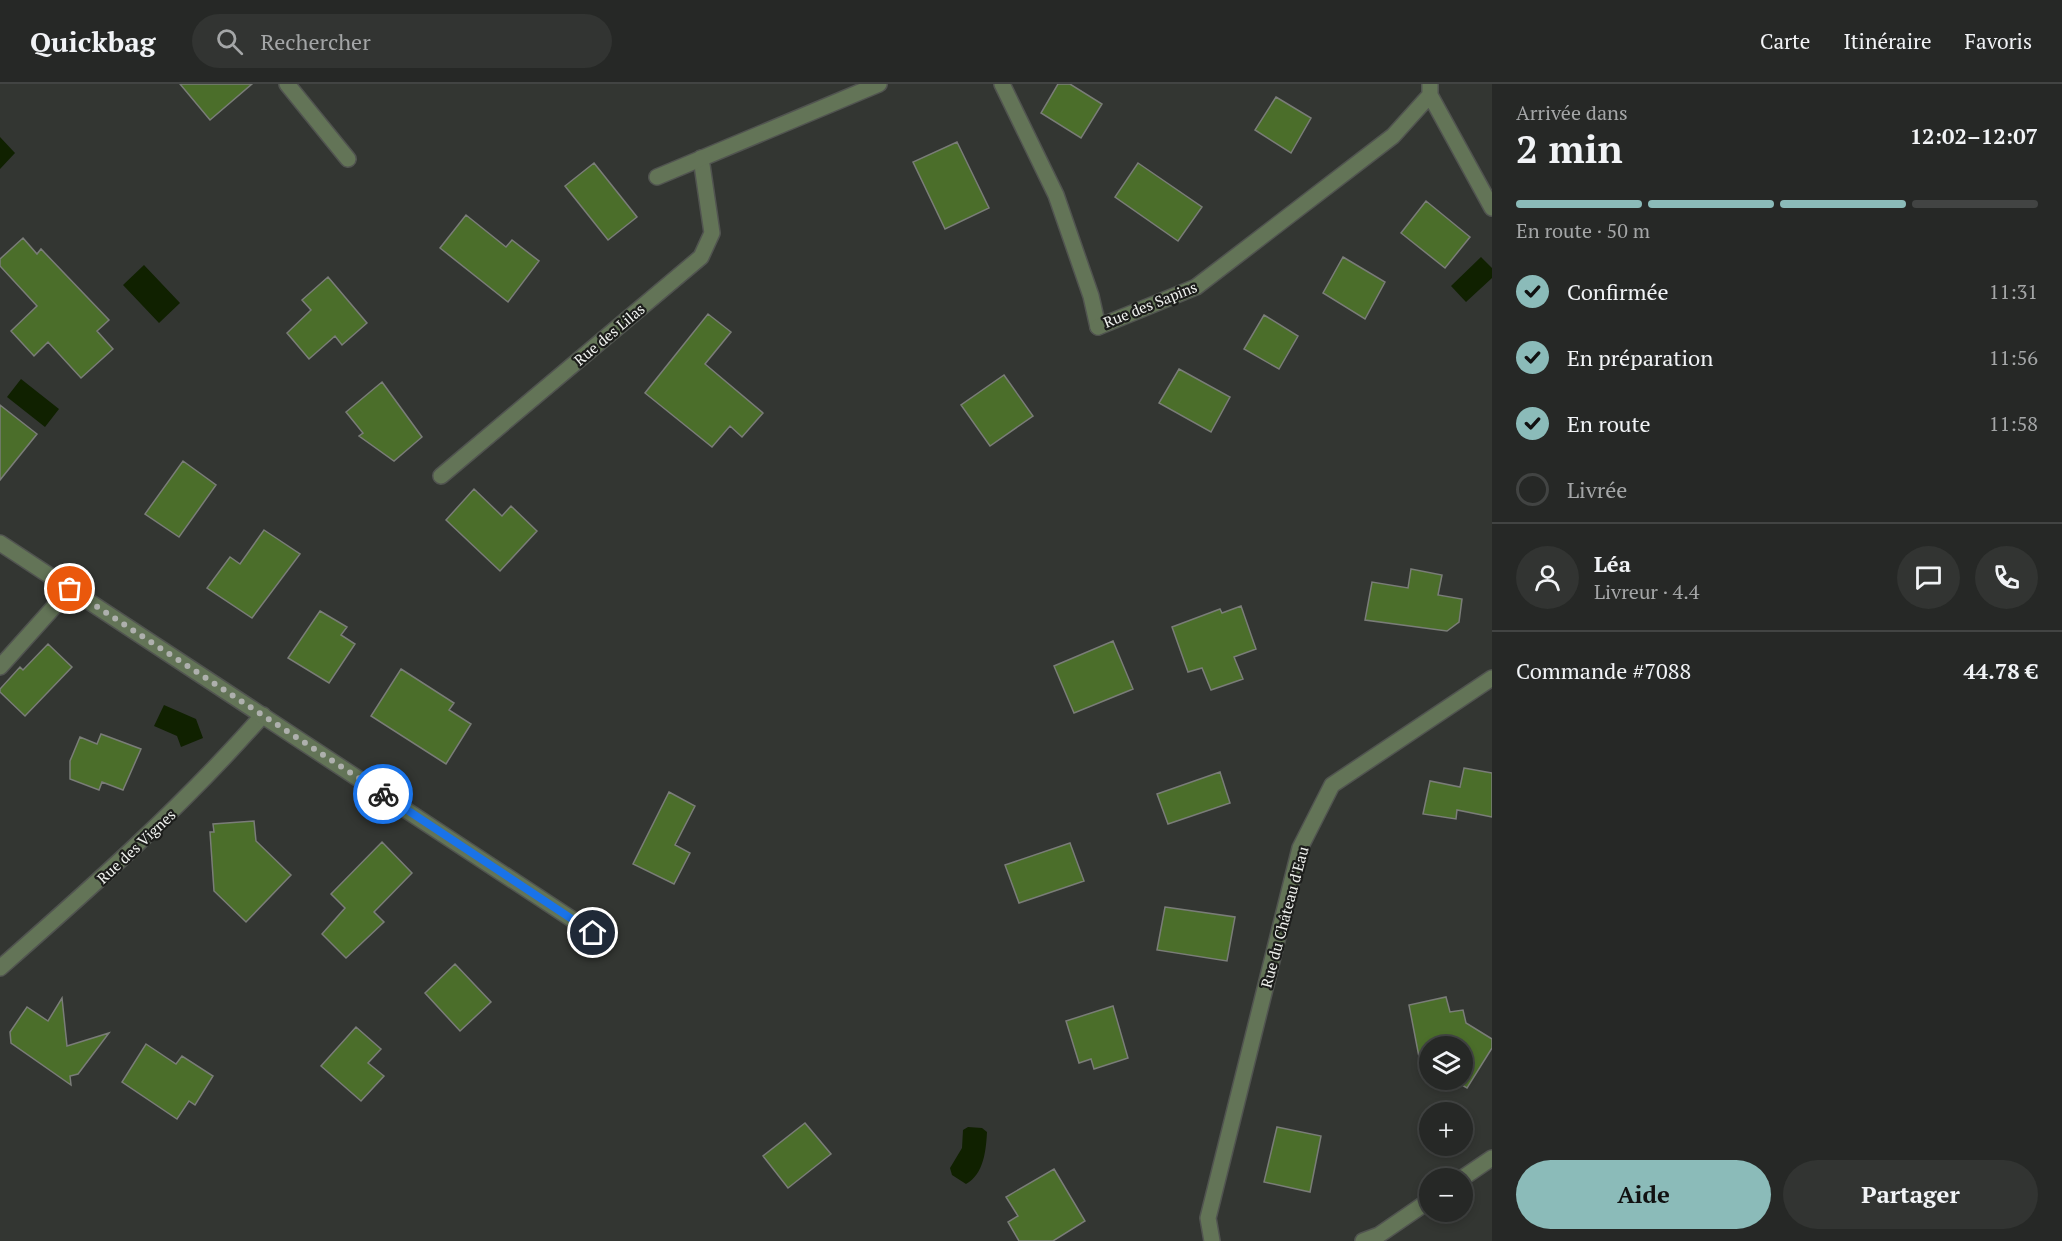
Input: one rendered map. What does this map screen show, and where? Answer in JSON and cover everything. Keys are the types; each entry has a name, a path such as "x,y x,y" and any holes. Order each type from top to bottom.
{"street":[{"path":"287,84 348,159"},
{"path":"657,177 879,84"},
{"name":"Rue des Sapins","path":"1002,84 1056,195 1091,296 1098,327 1196,287 1393,136 1430,90 1492,208"},
{"name":"Rue des Lilas","path":"441,476 700,257 712,233 702,158"},
{"path":"0,543 593,933"},
{"path":"0,667 70,589"},
{"name":"Rue du Château d'Eau","path":"1212,1241 1208,1218 1300,848 1332,785 1492,678"},
{"name":"Rue des Vignes","path":"0,968 123,860 216,768 263,715"},
{"path":"1473,1171 1492,1158"},
{"path":"1363,1241 1379,1238 1419,1208"}],"shaded area":[{"path":"0,137 15,153 0,169"},
{"path":"1481,257 1492,268 1492,278 1466,302 1451,286"},
{"path":"144,265 180,303 159,323 123,285"},
{"path":"21,379 59,409 45,427 7,397"},
{"path":"164,705 196,719 203,738 181,747 177,736 154,726"},
{"path":"968,1127 982,1128 987,1132 985,1154 980,1168 972,1180 966,1184 952,1175 950,1168 962,1148 963,1130"}],"building":[{"path":"180,84 252,84 210,120"},
{"path":"1058,84 1070,84 1102,104 1081,138 1041,113"},
{"path":"1276,97 1311,118 1291,153 1255,130"},
{"path":"957,142 989,208 945,229 913,162"},
{"path":"594,163 637,217 608,240 565,186"},
{"path":"1138,163 1202,207 1178,241 1115,197"},
{"path":"1426,201 1470,237 1445,268 1401,233"},
{"path":"466,215 506,247 512,240 539,261 508,302 440,248"},
{"path":"23,238 37,254 41,249 109,320 97,331 113,349 81,378 48,342 34,356 11,331 37,306 0,266 0,259"},
{"path":"1343,257 1385,282 1365,319 1323,293"},
{"path":"328,277 367,323 342,345 335,336 309,359 287,333 311,310 302,300"},
{"path":"708,314 731,332 705,364 763,413 742,437 730,426 712,447 645,393"},
{"path":"1264,315 1298,336 1279,369 1244,349"},
{"path":"1179,369 1230,397 1211,432 1159,403"},
{"path":"1004,375 1033,416 990,446 961,405"},
{"path":"382,382 422,437 394,461 359,436 363,433 346,412"},
{"path":"0,405 37,434 0,480"},
{"path":"183,461 216,485 179,537 145,514"},
{"path":"474,489 502,516 511,506 537,531 500,571 446,520"},
{"path":"264,530 300,554 252,618 207,588 230,557 240,564"},
{"path":"1411,569 1442,575 1438,595 1462,599 1459,622 1447,631 1365,620 1372,582 1408,588"},
{"path":"1241,606 1256,649 1234,657 1243,679 1211,690 1202,668 1188,672 1172,627 1220,609 1222,613"},
{"path":"320,611 347,627 341,635 355,644 329,683 288,658"},
{"path":"1113,641 1133,689 1074,713 1054,666"},
{"path":"48,644 72,667 25,716 0,692 0,689 20,667 23,670"},
{"path":"401,669 454,703 449,710 471,724 446,764 371,716"},
{"path":"101,734 141,749 123,790 102,782 99,790 70,779 70,761 80,737 97,744"},
{"path":"1464,768 1492,773 1492,817 1457,810 1456,819 1423,814 1430,781 1460,787"},
{"path":"1220,772 1230,803 1168,824 1157,794"},
{"path":"669,792 695,806 675,845 690,853 674,884 633,864"},
{"path":"254,821 256,841 291,875 246,922 214,891 210,832 214,832 213,824"},
{"path":"382,842 412,873 374,912 384,922 346,958 322,934 345,908 331,894"},
{"path":"1070,843 1084,881 1019,903 1005,865"},
{"path":"1165,907 1235,917 1227,961 1157,950"},
{"path":"455,964 491,1002 460,1031 425,993"},
{"path":"1446,997 1450,1012 1463,1010 1466,1023 1492,1039 1492,1048 1473,1078 1473,1036 1419,1036 1419,1057 1409,1005"},
{"path":"62,998 67,1046 109,1033 78,1074 70,1076 71,1085 11,1043 10,1032 27,1007 48,1021"},
{"path":"1113,1006 1128,1058 1094,1069 1091,1059 1079,1063 1066,1021"},
{"path":"356,1027 381,1049 368,1063 384,1076 361,1101 321,1066"},
{"path":"146,1044 176,1064 182,1056 213,1076 195,1105 189,1101 177,1119 122,1082"},
{"path":"805,1123 831,1154 788,1188 763,1156"},
{"path":"1277,1127 1321,1136 1310,1192 1264,1182"},
{"path":"1054,1169 1085,1221 1053,1241 1019,1241 1008,1222 1018,1216 1006,1197"}],"way so far":[{"path":"70,589 383,794"}],"route":[{"path":"383,794 593,933"}]}
